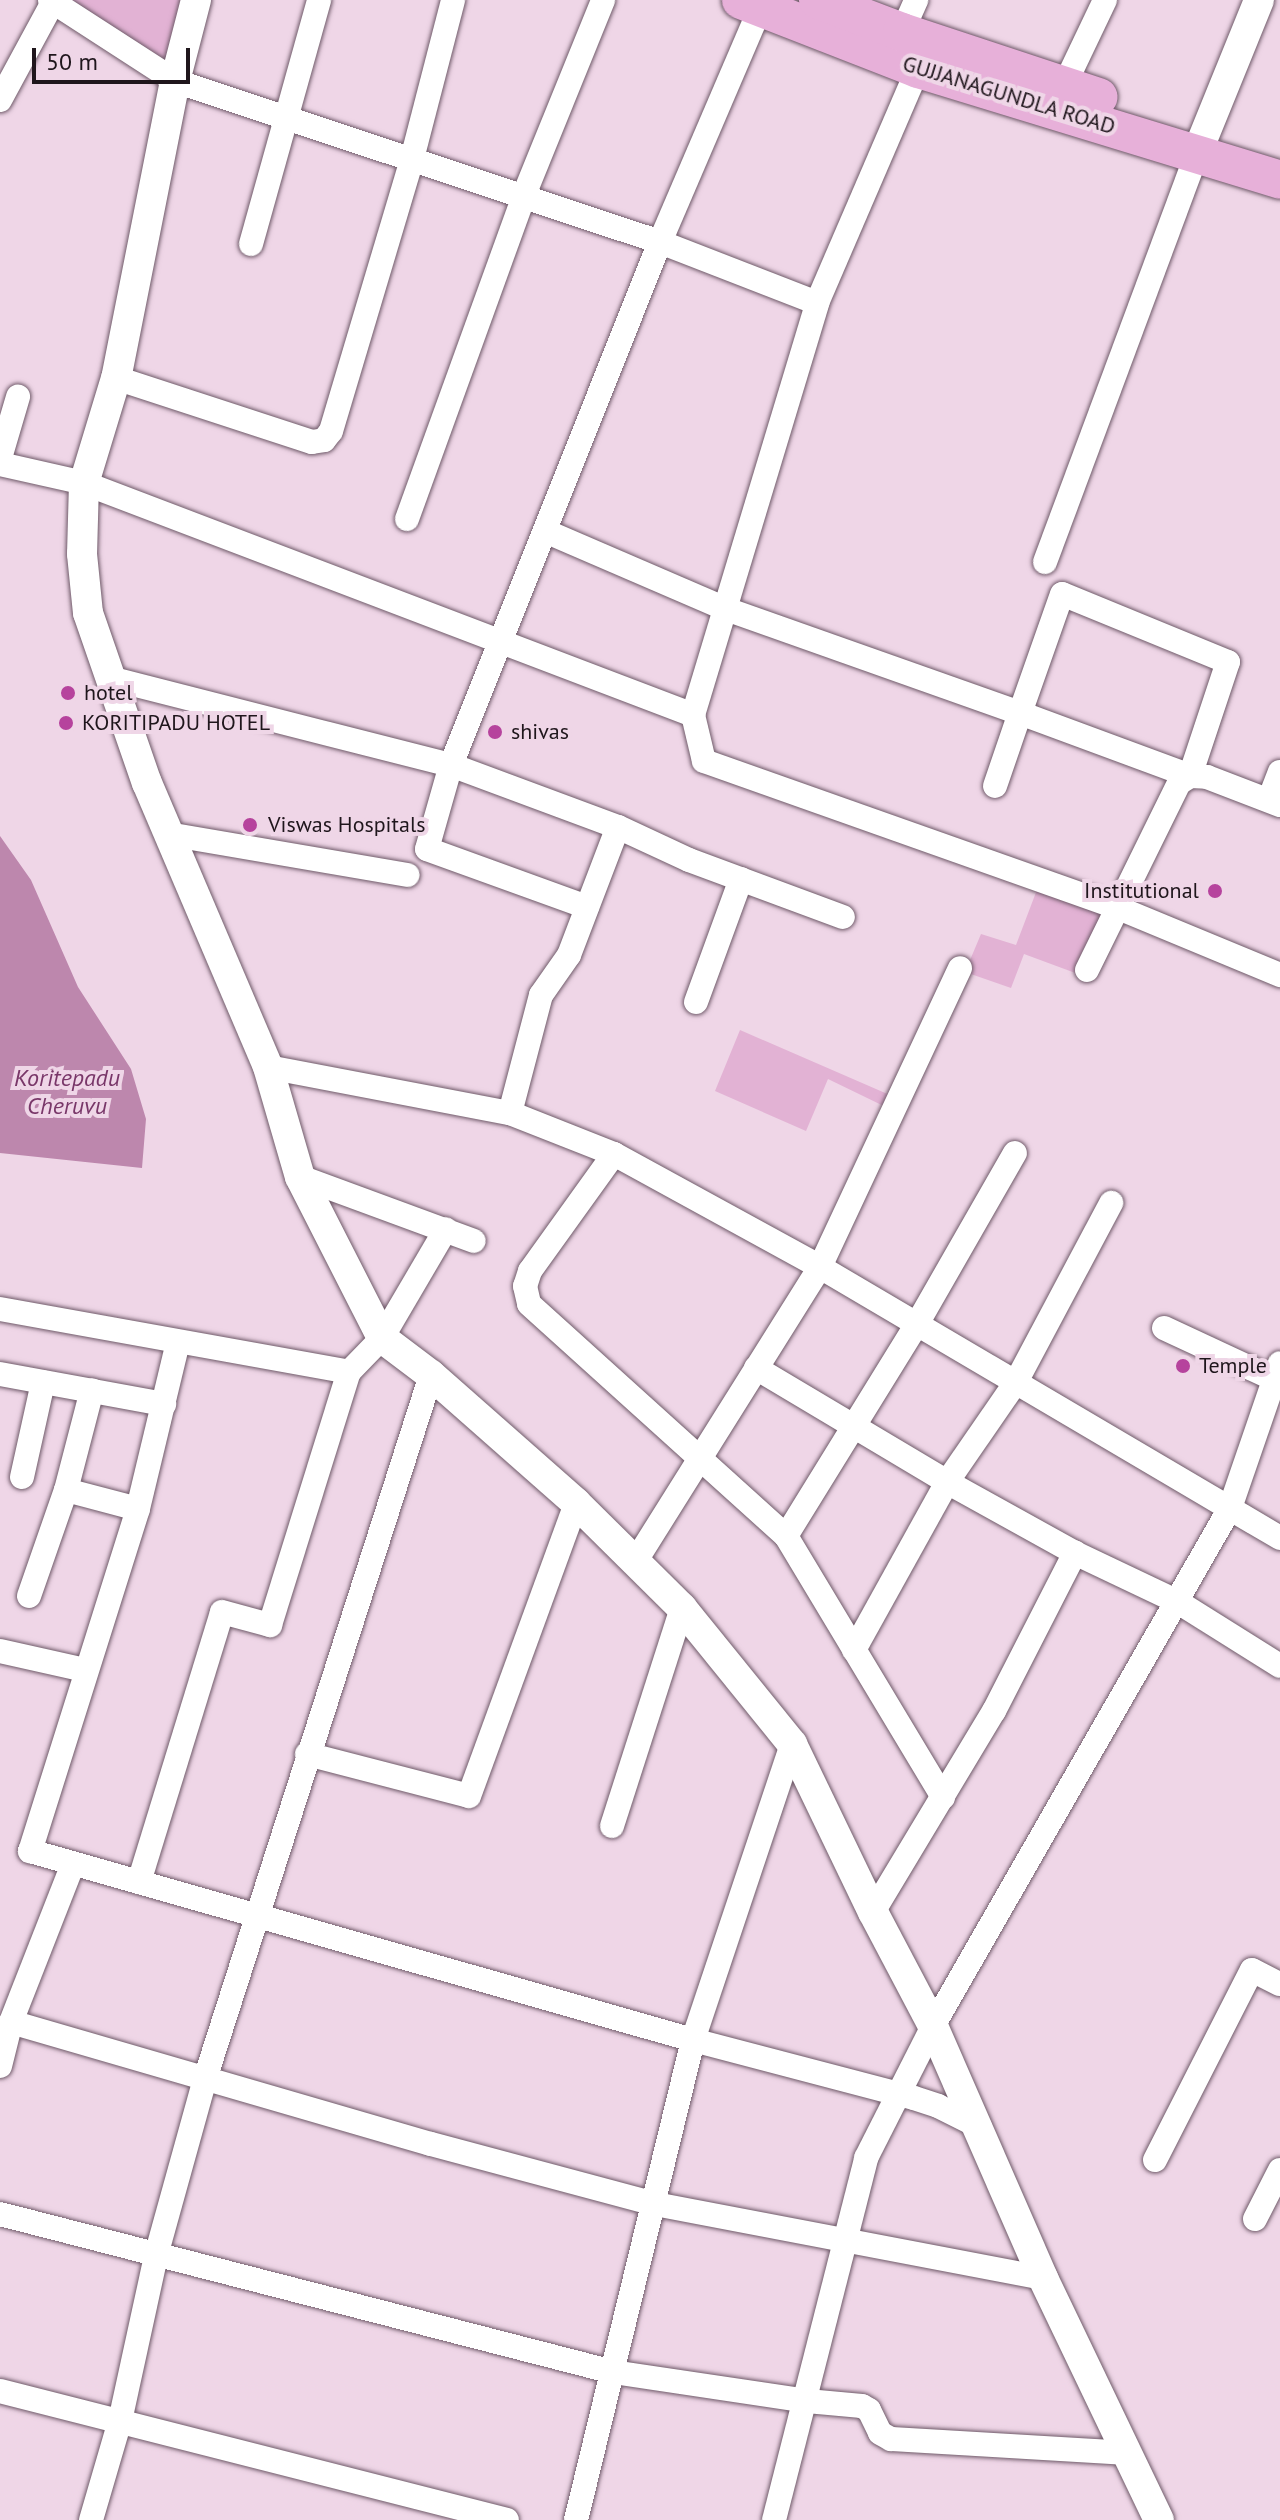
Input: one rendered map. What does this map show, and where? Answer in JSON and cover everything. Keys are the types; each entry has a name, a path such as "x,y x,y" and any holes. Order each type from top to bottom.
{"main road":[{"name":"GUJJANAGUNDLA ROAD","path":"818,0 909,16 1064,86 1201,141 1280,180"},
{"name":"GUJJANAGUNDLA ROAD","path":"751,4 918,69 1201,141 1280,153"}],"street":[{"path":"196,0 175,81 116,378 84,483 82,554 88,613 168,834 268,1067 300,1177 382,1338 431,1375 576,1503 682,1608 792,1744 873,1912 933,2026 980,2127 1043,2278 1159,2520"},
{"path":"251,244 319,0"},
{"path":"116,378 312,442 324,440 331,431 412,159 453,0"},
{"path":"407,519 524,195 603,0"},
{"path":"1064,86 1105,0"},
{"path":"1045,562 1201,141 1259,0"},
{"path":"0,100 52,1 175,81 660,242 817,303"},
{"path":"587,907 427,849 451,765 660,242 751,4"},
{"path":"918,69 817,303 693,715 704,761 1116,907 1280,975"},
{"path":"18,397 0,461 84,483 693,715"},
{"path":"545,531 726,609 1190,776 1207,777 1274,803 1280,772"},
{"path":"995,786 1062,594 1228,662 1190,776 1179,783 1087,970"},
{"path":"109,678 451,765 618,827 689,860 843,917"},
{"path":"510,1113 541,995 569,955 618,827"},
{"path":"168,834 408,875"},
{"path":"696,1002 741,879"},
{"path":"635,1562 820,1267 960,968"},
{"path":"268,1067 510,1113 614,1154 820,1267 1280,1538"},
{"path":"786,1536 917,1324 1015,1153"},
{"path":"614,1154 530,1271 525,1286 529,1304 786,1536 943,1797"},
{"path":"300,1177 474,1241"},
{"path":"854,1650 947,1482 1016,1382 1111,1203"},
{"path":"139,1882 222,1612 270,1625 349,1372 382,1338 446,1229"},
{"path":"0,1309 349,1372"},
{"path":"774,2520 807,2401 866,2158 933,2026 1230,1508 1277,1371 1164,1328"},
{"path":"178,1342 138,1509 30,1851 693,2040 898,2094 938,2106 980,2127"},
{"path":"756,1368 947,1482 1075,1553 1178,1602 1280,1666"},
{"path":"0,1374 164,1404"},
{"path":"91,2520 120,2421 157,2252 205,2079 431,1375"},
{"path":"22,1477 43,1382"},
{"path":"29,1596 66,1490 92,1390"},
{"path":"66,1490 138,1509"},
{"path":"307,1754 469,1796 576,1503"},
{"path":"873,1912 994,1711 1075,1553"},
{"path":"612,1826 682,1608"},
{"path":"0,1651 85,1670"},
{"path":"576,2520 693,2040 792,1744"},
{"path":"0,2066 11,2022 73,1864"},
{"path":"1155,2160 1252,1970 1280,1984"},
{"path":"11,2022 655,2204 1043,2278"},
{"path":"1255,2219 1280,2170"},
{"path":"0,2214 613,2372 807,2401 862,2406 869,2410 880,2433 891,2439 1125,2453"},
{"path":"0,2391 507,2520"}],"shaded area":[{"path":"47,0 194,0 175,81"},
{"path":"1038,887 1104,912 1078,974 1024,954 1011,988 965,972 981,934 1016,945"},
{"path":"740,1030 899,1099 894,1111 828,1079 806,1131 715,1091"}],"water":[{"name":"Koritepadu Cheruvu","path":"0,836 31,880 78,987 131,1069 146,1119 142,1168 0,1153"}],"place":[{"name":"hotel","path":"68,693"},
{"name":"KORITIPADU HOTEL","path":"66,723"},
{"name":"shivas","path":"495,732"},
{"name":"Viswas Hospitals","path":"250,825"},
{"name":"Institutional","path":"1215,891"},
{"name":"Temple","path":"1183,1366"}]}
